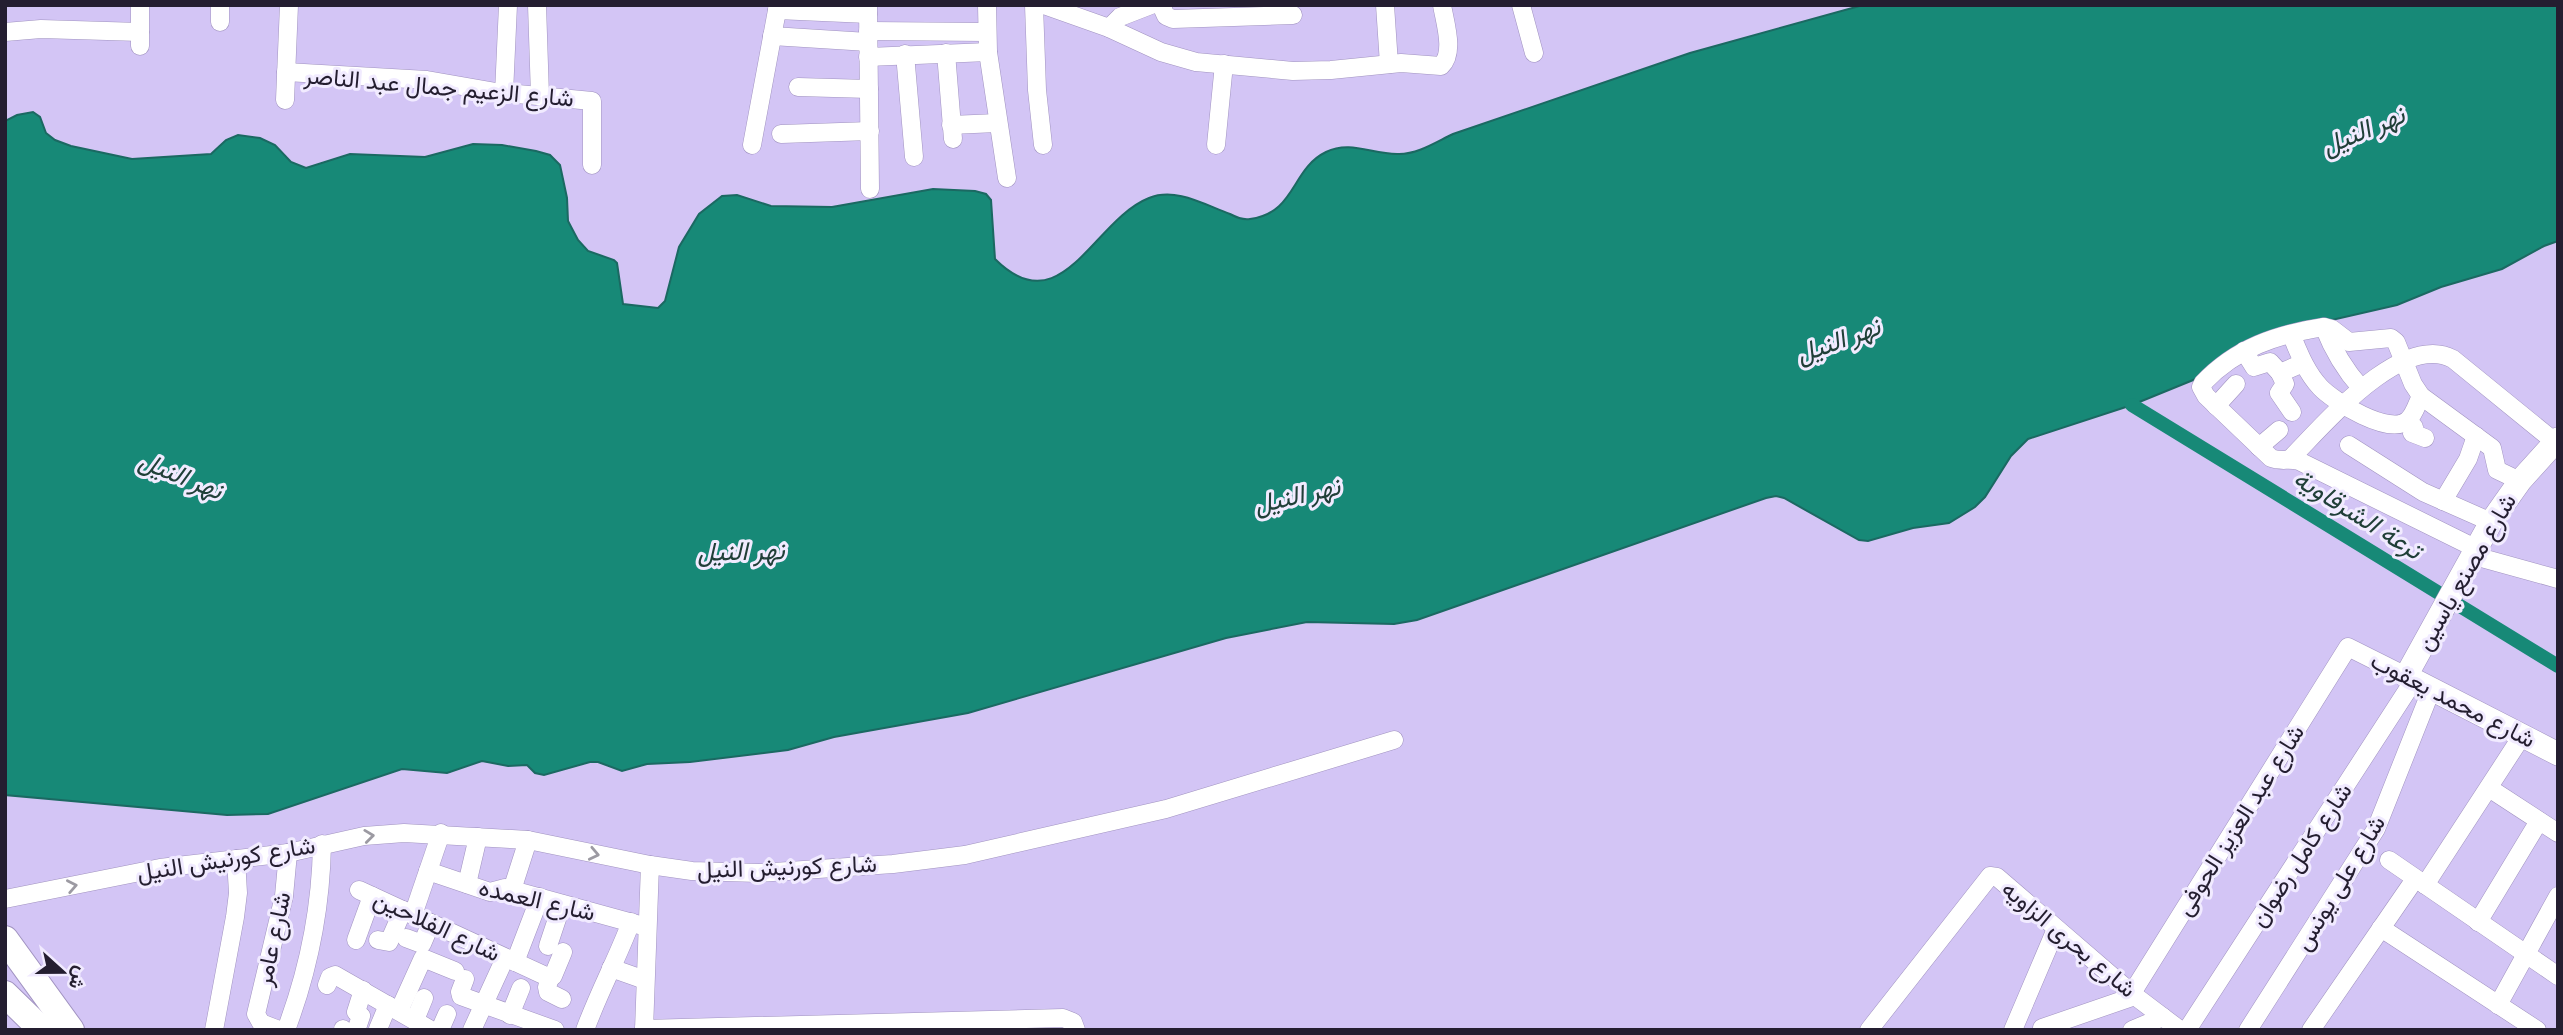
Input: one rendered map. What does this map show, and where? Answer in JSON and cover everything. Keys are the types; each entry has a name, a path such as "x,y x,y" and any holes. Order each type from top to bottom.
{"highway":[{"path":"5,939 71,1030"},
{"path":"5,994 42,1030"}],"main road":[{"name":"شارع مصنع ياسين","path":"2417,681 2430,631 2473,551 2520,481 2556,440"},
{"name":"شارع محمد يعقوب","path":"2417,681 2558,754"}],"street":[{"path":"5,32 41,29 140,39 140,5"},
{"path":"285,100 289,5"},
{"path":"504,93 508,5"},
{"path":"537,5 540,96"},
{"path":"987,5 988,52 1007,178"},
{"path":"1034,5 1037,90 1043,145"},
{"path":"1044,5 1176,57 1224,65 1293,71 1389,64 1441,66 1448,53 1442,5"},
{"path":"1109,29 1120,17 1151,5"},
{"path":"1161,5 1166,16 1184,20 1293,15"},
{"path":"1385,5 1389,64"},
{"path":"1521,5 1534,53"},
{"path":"752,145 777,8 868,30 905,54 988,52"},
{"path":"772,36 868,30 987,32"},
{"path":"868,30 870,189"},
{"path":"946,52 952,132 997,123"},
{"path":"905,54 915,157"},
{"path":"1216,145 1224,65"},
{"name":"شارع الزعيم جمال عبد الناصر","path":"286,72 427,80 504,93 592,101 592,165"},
{"path":"798,88 869,89"},
{"path":"781,134 870,131"},
{"path":"2324,327 2339,360 2361,388"},
{"path":"2520,481 2497,470 2492,448 2421,396 2413,384 2396,342 2388,337 2349,342 2332,329 2324,327 2277,336 2244,351 2218,368 2201,387 2216,406 2271,458 2278,461 2300,461 2411,516 2473,551 2558,579"},
{"path":"2291,334 2302,363 2320,387 2343,406 2382,423 2404,423 2414,427 2412,433 2425,438"},
{"path":"2244,351 2253,367 2270,362 2280,373 2285,384 2279,393 2292,412"},
{"path":"2290,459 2361,388 2379,374 2427,353 2445,354 2556,440"},
{"path":"2280,373 2302,363"},
{"path":"2216,406 2236,384"},
{"path":"2404,423 2421,396"},
{"path":"2259,447 2279,430"},
{"path":"2443,502 2468,459 2476,436"},
{"path":"2348,446 2423,492 2491,522"},
{"path":"2411,516 2423,492"},
{"name":"شارع محمد يعقوب","path":"2348,646 2417,681"},
{"name":"شارع عبد العزيز الحوفى","path":"2133,994 2348,646"},
{"name":"شارع كامل رضوان","path":"2187,1030 2417,681"},
{"name":"شارع على يونس","path":"2248,1030 2376,829 2417,681"},
{"path":"2311,1030 2381,928 2420,882 2489,788 2522,736"},
{"name":"شارع كورنيش النيل","path":"5,900 160,868 288,853 322,844 404,832 528,840 692,871 759,873 893,864 965,855 1166,809 1394,740"},
{"path":"2489,788 2558,833"},
{"path":"2478,922 2539,821"},
{"path":"378,940 390,942 408,913 428,871 441,833"},
{"path":"467,884 478,836"},
{"path":"512,890 528,840"},
{"path":"286,1030 299,996 317,921 322,844"},
{"name":"شارع عامر","path":"279,1030 261,1023 256,1014 284,896 288,853"},
{"path":"214,1030 238,894 236,859"},
{"path":"2389,860 2558,976"},
{"path":"650,865 639,924 645,979 644,1029 1035,1024 1068,1019 1076,1028"},
{"name":"شارع العمده","path":"428,871 490,892 501,888 512,890 639,924"},
{"name":"شارع بحرى الزاويه","path":"1869,1030 1990,876 1997,877 2133,994 2180,1030"},
{"name":"شارع الفلاحين","path":"356,940 365,893 431,923 466,964 510,960 550,978"},
{"path":"2498,1005 2558,896"},
{"path":"472,1030 540,897"},
{"path":"562,904 553,976 547,987 548,992 562,999"},
{"path":"407,938 422,944 431,923"},
{"path":"585,1030 611,968 639,924"},
{"path":"2381,928 2537,1030"},
{"path":"2056,929 2016,1022 2043,1029 2133,994"},
{"path":"406,1018 423,958 466,964 459,994 535,1027 555,1030"},
{"path":"611,968 645,979"},
{"path":"337,985 363,990 406,1018"},
{"path":"510,1015 521,988"},
{"path":"348,1029 361,1016 356,1012 363,990"},
{"path":"378,1029 406,1018 424,998"},
{"path":"2132,1030 2163,1017"}],"water":[{"name":"نهر النيل","path":"1863,5 2558,5 2558,241 2502,269 2441,287 2397,305 2275,333 2203,376 2132,405 2028,439 2011,456 1985,497 1975,507 1949,523 1913,528 1868,541 1859,540 1776,496 1417,620 1394,624 1307,622 1226,638 968,713 834,737 788,750 690,762 647,764 622,771 598,762 590,762 544,775 535,773 527,765 508,766 482,761 447,773 402,769 268,814 227,815 5,795 5,121 17,115 33,112 40,117 46,133 55,140 132,159 211,154 226,140 238,135 260,138 275,145 291,162 306,168 350,154 425,157 473,144 502,145 550,155 560,165 567,198 568,221 578,240 588,251 617,263 623,304 658,308 665,301 679,247 699,214 722,196 737,195 771,206 832,207 933,189 975,191 986,194 991,200 995,259 1019,277 1039,281 1058,275 1076,262 1129,210 1149,198 1159,195 1180,196 1244,219 1265,215 1285,200 1306,169 1326,152 1344,147 1389,154 1413,152 1453,134 1690,53"}],"waterway":[{"name":"ترعة الشرقاوية","path":"2132,405 2558,666"}]}
